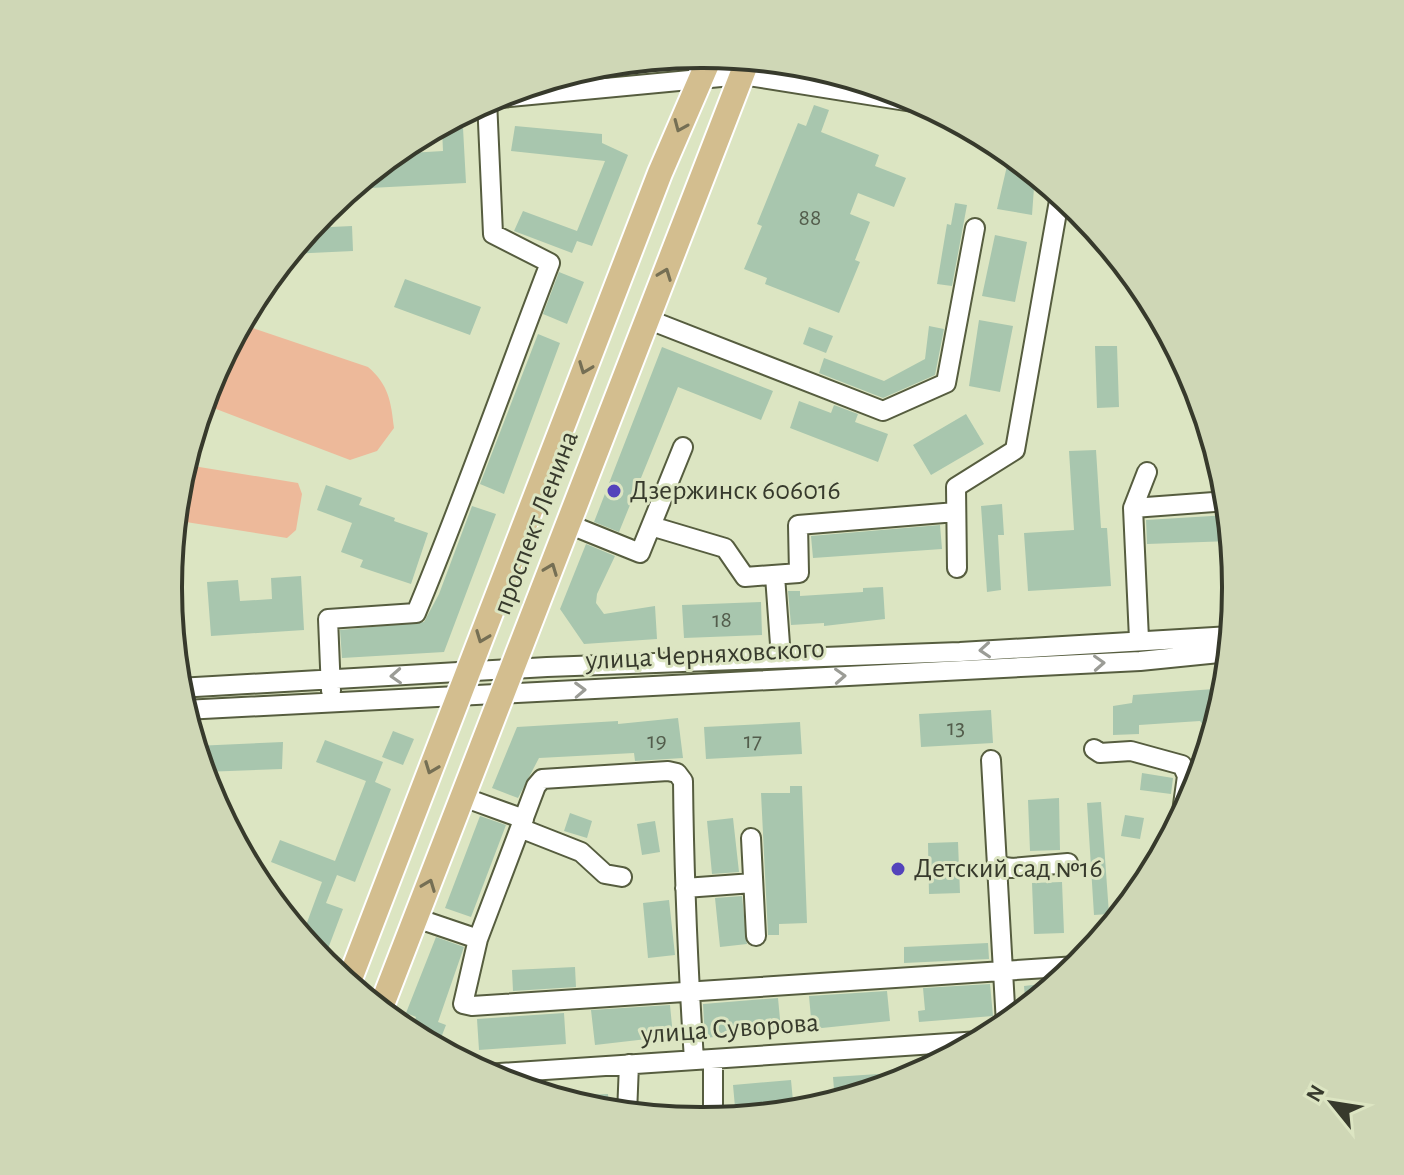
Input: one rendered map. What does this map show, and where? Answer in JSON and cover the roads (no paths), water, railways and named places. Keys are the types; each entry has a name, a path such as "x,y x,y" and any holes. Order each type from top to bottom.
{"main road":[{"name":"проспект Ленина","path":"353,972 705,68"},
{"name":"проспект Ленина","path":"384,999 744,70"}],"street":[{"path":"559,89 699,80 737,69"},
{"path":"769,72 828,84"},
{"path":"331,702 328,619 416,613 459,509 484,433 550,263 493,234 489,114"},
{"path":"957,568 956,487 1015,450 1061,213"},
{"path":"647,319 883,411 946,383 975,228"},
{"path":"568,524 640,553 683,447"},
{"path":"1139,639 1133,508 1147,472"},
{"path":"1133,508 1214,502"},
{"path":"651,526 725,548 745,577 775,576 799,573 798,525 956,512"},
{"path":"775,576 781,658"},
{"path":"192,687 511,669 960,652 1219,636"},
{"name":"улица Черняховского","path":"197,709 1140,661 1217,653"},
{"path":"1094,749 1100,753 1131,751 1182,765 1186,774"},
{"path":"991,760 1005,1009"},
{"path":"694,1060 689,990 683,781 677,773 549,775 536,786 478,939 476,958 462,996 463,1004 472,1006 689,990 1056,967"},
{"path":"463,797 581,852 599,870 622,877"},
{"path":"751,838 756,936"},
{"path":"997,866 1012,868 1068,863"},
{"path":"685,888 753,883"},
{"path":"416,918 478,939"},
{"name":"улица Суворова","path":"516,1072 951,1043"},
{"path":"713,1059 713,1107"},
{"path":"627,1102 629,1064"}],"place":[{"name":"Дзержинск 606016","path":"614,491"},
{"name":"Детский сад №16","path":"898,869"}]}
